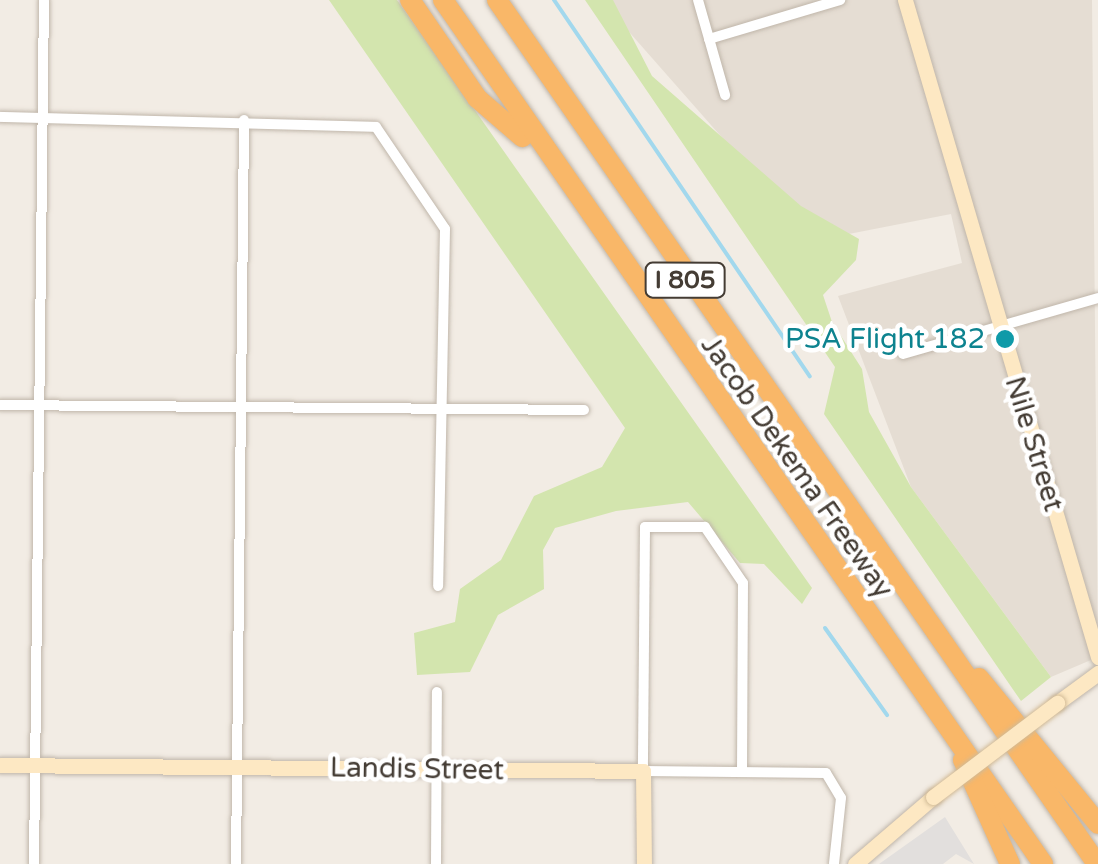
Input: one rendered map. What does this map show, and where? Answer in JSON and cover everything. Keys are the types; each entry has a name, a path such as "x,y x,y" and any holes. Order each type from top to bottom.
{"highway":[{"path":"410,0 477,98 544,155"},
{"name":"Jacob Dekema Freeway","path":"442,0 544,155 1044,864"},
{"name":"Jacob Dekema Freeway","path":"497,0 1097,864"},
{"path":"880,556 1098,824"},
{"path":"959,744 976,805 1010,864"}],"street":[{"path":"34,864 44,0"},
{"path":"698,0 726,95"},
{"path":"709,39 840,0"},
{"name":"Nile Street","path":"905,0 1098,657"},
{"path":"0,117 344,121 376,127 445,229 438,586"},
{"path":"236,864 244,120"},
{"path":"903,354 1098,298"},
{"path":"0,405 584,410"},
{"path":"644,864 645,528 704,527 744,584 742,772"},
{"path":"855,864 934,797 1098,673"},
{"path":"436,864 437,692"},
{"name":"Landis Street","path":"0,765 742,772 833,777 841,798 834,827 834,864"}],"shaded area":[{"path":"601,0 1092,0 1098,657 1051,677 911,487 838,296 962,263 951,214 813,241"},
{"path":"945,817 974,864 956,854 943,864 879,864"}],"green space":[{"path":"329,0 397,0 812,588 802,604 764,564 740,563 688,502 616,511 555,528 543,550 544,589 498,615 470,672 417,675 414,633 455,622 460,589 501,560 534,496 602,467 625,428"},
{"path":"585,0 613,0 652,76 801,206 859,239 856,260 823,295 832,322 862,369 869,412 911,487 1051,677 1021,701 824,414 835,367"}],"waterway":[{"path":"554,0 810,376"},
{"path":"825,628 887,715"}],"place":[{"name":"PSA Flight 182","path":"1005,339"}]}
